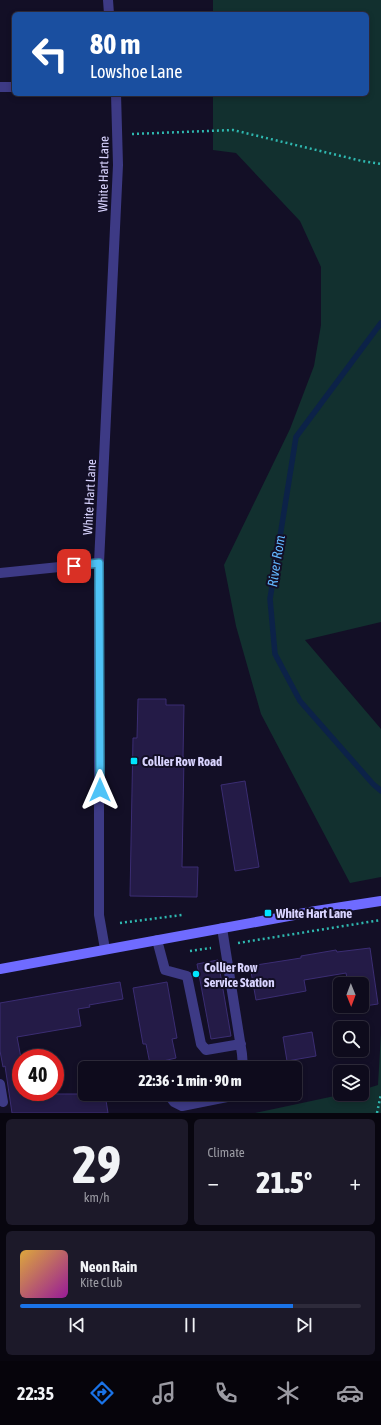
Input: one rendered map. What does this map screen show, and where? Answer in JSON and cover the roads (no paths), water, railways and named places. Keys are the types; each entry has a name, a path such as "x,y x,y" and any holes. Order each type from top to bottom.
{"main road":[{"path":"0,969 316,911 381,901"}],"street":[{"path":"108,0 110,12"},
{"path":"0,88 12,87"},
{"name":"White Hart Lane","path":"104,949 99,915 99,563 118,165 116,96"},
{"path":"0,573 99,563"},
{"path":"222,928 242,1061"},
{"path":"156,940 165,970 187,976 203,1048 206,1050 241,1044"},
{"path":"0,1084 3,1102"},
{"path":"173,1101 182,1106 207,1101"}],"waterway":[{"name":"River Rom","path":"381,323 296,437 270,599 275,654 300,701 373,784 381,791"}],"place":[{"name":"Collier Row Road","path":"134,761"},
{"name":"White Hart Lane","path":"268,913"},
{"name":"Collier Row Service Station","path":"196,974"}]}
